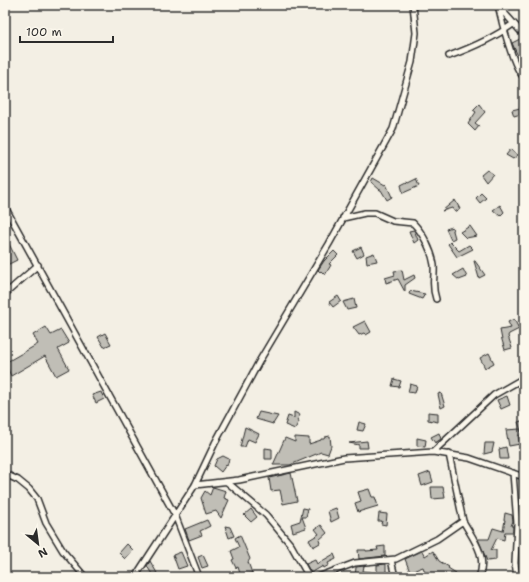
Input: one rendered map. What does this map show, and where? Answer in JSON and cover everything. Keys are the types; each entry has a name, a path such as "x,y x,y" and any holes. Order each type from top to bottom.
{"street":[{"path":"135,577 174,515 195,485 215,443 260,360 344,218 393,129 412,62 416,33 413,5"},
{"path":"498,5 513,24 523,33"},
{"path":"498,5 504,31 519,72 524,77"},
{"path":"449,56 504,31 513,24"},
{"path":"5,207 174,515 199,577"},
{"path":"344,218 365,213 375,213 393,221 413,223 423,236 432,257 434,266 433,289 436,299"},
{"path":"5,294 38,265"},
{"path":"433,452 494,395 524,378"},
{"path":"195,485 239,480 344,458 433,452 469,458 524,478"},
{"path":"449,454 463,521 480,552 482,560 479,577"},
{"path":"513,473 517,523 515,563 517,577"},
{"path":"5,474 18,480 29,488 37,499 46,522 63,551 85,577"},
{"path":"227,482 266,515 291,545 309,577"},
{"path":"318,577 355,563 391,560 437,539 463,521"},
{"path":"391,560 395,577"}],"building":[{"path":"520,39 524,47 524,69 512,43"},
{"path":"479,104 485,112 475,123 479,126 475,131 468,124 476,112 473,110"},
{"path":"524,107 524,113 514,116 512,110"},
{"path":"511,149 518,155 513,159 506,155"},
{"path":"487,170 493,174 486,182 481,175"},
{"path":"373,178 385,185 386,184 392,197 387,200 381,190 371,182"},
{"path":"416,179 419,186 403,193 401,185"},
{"path":"481,193 486,198 480,203 476,198"},
{"path":"455,200 460,209 455,212 452,208 442,211"},
{"path":"500,205 504,212 500,216 493,210"},
{"path":"470,226 477,236 466,238 460,232"},
{"path":"452,227 455,238 451,240 446,229"},
{"path":"414,230 418,240 414,243 409,231"},
{"path":"5,236 17,260 5,266"},
{"path":"450,242 459,251 469,245 473,249 457,257 448,244"},
{"path":"361,247 364,254 357,258 353,251"},
{"path":"334,251 338,255 329,264 331,265 325,275 318,270 324,261"},
{"path":"374,253 377,261 367,263 366,256"},
{"path":"474,261 485,275 479,278"},
{"path":"463,269 467,277 459,280 453,275"},
{"path":"402,270 404,280 414,275 415,278 405,285 405,292 398,279 386,283 385,278 395,275 394,271"},
{"path":"410,291 425,294 422,299 409,294"},
{"path":"338,296 341,301 333,307 329,302"},
{"path":"354,299 356,308 347,310 343,302"},
{"path":"514,319 518,327 521,328 509,334 508,336 512,348 505,350 500,330 511,328 508,322"},
{"path":"365,321 371,332 366,335 364,333 359,335 353,327"},
{"path":"46,327 51,335 61,330 69,343 58,349 69,369 56,376 45,356 11,376 5,363 38,344 33,335"},
{"path":"105,333 111,344 104,347 98,337"},
{"path":"489,353 494,363 485,368 480,358"},
{"path":"394,379 401,381 399,387 392,386"},
{"path":"410,384 417,386 415,393 408,392"},
{"path":"101,392 104,399 96,403 92,395"},
{"path":"441,393 445,406 441,408 438,394"},
{"path":"507,396 510,405 501,409 497,400"},
{"path":"259,412 278,416 273,424 256,419"},
{"path":"294,412 300,415 295,429 285,425 288,416 294,418"},
{"path":"428,412 438,413 438,422 428,420"},
{"path":"524,420 524,436 523,436 518,422"},
{"path":"359,422 366,424 363,431 357,430"},
{"path":"245,427 259,434 255,442 248,439 245,447 240,447"},
{"path":"520,429 522,436 518,436 520,444 509,446 506,430"},
{"path":"439,433 441,439 435,443 431,437"},
{"path":"330,436 331,446 328,454 321,452 290,465 273,465 285,438 295,442 295,437 309,438 309,444"},
{"path":"417,438 426,440 425,447 417,446"},
{"path":"367,441 368,448 359,448 359,445 349,443"},
{"path":"485,443 494,443 492,452 484,454"},
{"path":"506,447 508,459 500,459 499,449"},
{"path":"265,448 272,449 272,459 265,459"},
{"path":"223,456 229,459 227,466 226,465 221,472 214,466 217,459"},
{"path":"430,472 433,482 422,486 419,476"},
{"path":"291,473 297,501 283,504 280,490 271,491 269,478"},
{"path":"213,487 226,491 224,498 229,500 221,518 216,511 206,514 201,498 205,491 210,495"},
{"path":"431,487 443,487 445,498 432,499"},
{"path":"369,489 372,497 375,497 378,506 358,512 355,503 361,501 358,492"},
{"path":"303,508 308,509 306,517 302,517 306,528 293,532 291,524 300,521"},
{"path":"336,508 339,518 331,522 328,511"},
{"path":"251,509 257,517 251,522 244,515"},
{"path":"379,513 387,514 386,525 381,524 382,521 378,521"},
{"path":"505,513 512,515 513,521 511,526 513,526 513,532 505,532 504,540 497,538 491,550 496,550 496,560 487,561 478,539 489,539 493,528 503,531"},
{"path":"207,520 210,526 200,531 202,535 189,540 185,529"},
{"path":"321,525 327,533 319,540 320,543 313,547 309,540 319,534 315,529"},
{"path":"225,526 230,527 234,536 229,538"},
{"path":"240,535 250,559 248,562 252,573 241,577 238,567 236,568 232,560 234,559 231,551 239,547 235,538"},
{"path":"127,544 133,550 125,559 119,553"},
{"path":"385,546 385,556 359,559 358,550 378,550 377,547"},
{"path":"422,551 425,556 433,551 439,561 456,573 454,577 427,577 423,567 410,572 405,559"},
{"path":"181,552 187,566 178,569 173,555"},
{"path":"334,554 336,559 328,563 329,565 324,568 323,566 311,573 306,564 315,560 317,564"},
{"path":"203,555 208,566 202,568 198,557"},
{"path":"150,561 157,573 153,576 147,566"},
{"path":"386,564 386,573 377,573 377,565"},
{"path":"364,566 363,571 371,572 371,577 355,577 356,567"}]}
